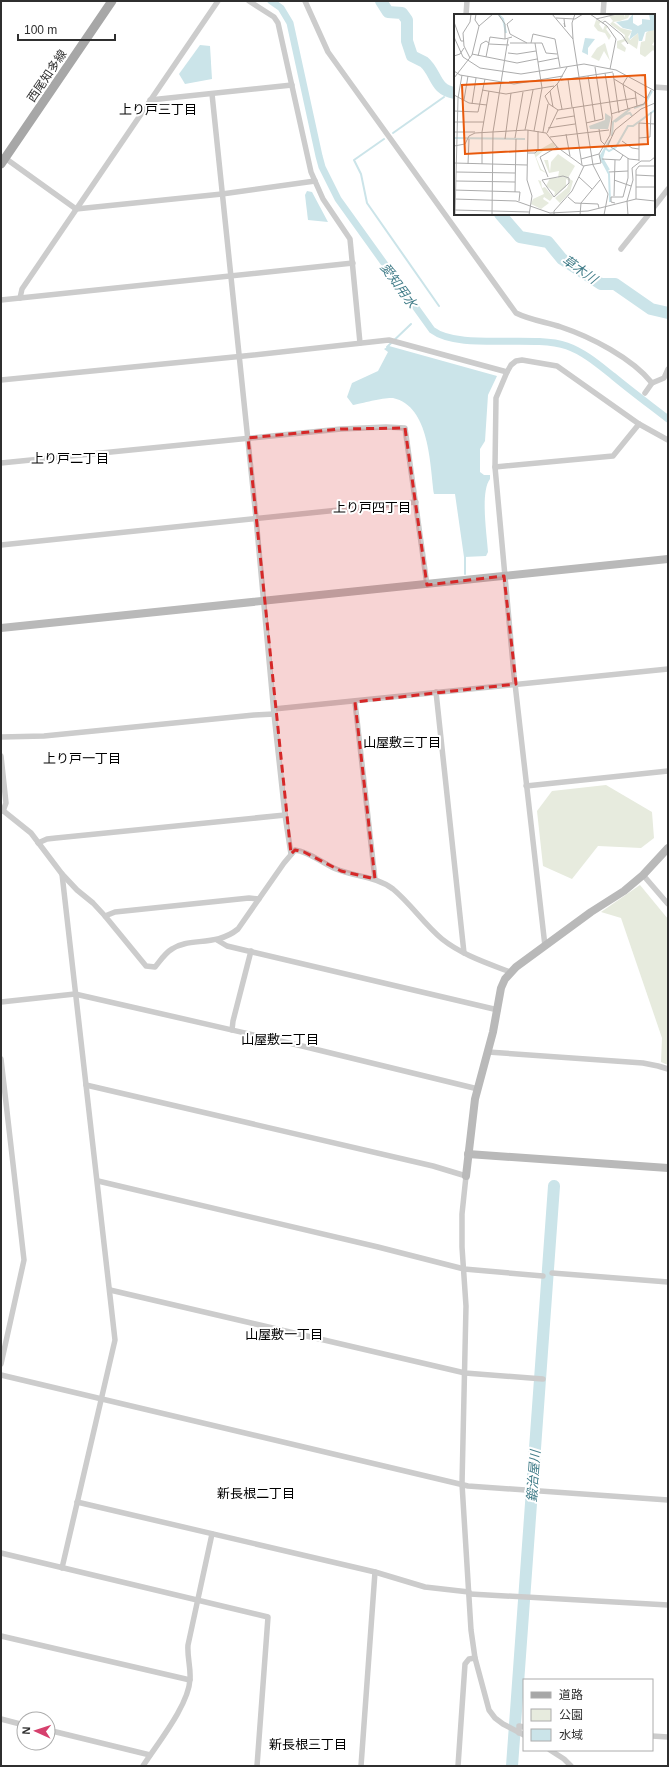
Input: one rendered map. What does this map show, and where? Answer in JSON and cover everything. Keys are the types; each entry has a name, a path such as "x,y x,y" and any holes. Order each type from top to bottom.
{"main road":[{"name":"西尾知多線","path":"3,161 112,1"}],"street":[{"path":"20,298 22,289 218,1"},
{"path":"250,1 274,17 278,23 309,164 323,199 350,239 360,343"},
{"path":"305,1 328,52 516,313 561,327 597,342 641,372 652,383"},
{"path":"466,14 467,1"},
{"path":"604,1 604,14"},
{"path":"150,100 292,84"},
{"path":"655,87 668,88"},
{"path":"212,94 248,438 274,712 285,815 291,854"},
{"path":"3,161 76,209 222,194 315,180"},
{"path":"655,206 668,189"},
{"path":"621,249 648,215"},
{"path":"1,300 352,263"},
{"path":"1,380 389,340 507,372"},
{"path":"545,946 526,786 504,576 495,468 496,398 507,372 511,365 516,361 522,360 557,366 639,424 668,440"},
{"path":"645,393 652,383 664,378 668,369"},
{"path":"495,468 613,456 639,424"},
{"path":"1,463 341,428 405,428 427,585"},
{"path":"1,545 416,502"},
{"path":"1,628 668,559"},
{"path":"1,737 44,736 254,715 436,692 668,669"},
{"path":"436,692 464,954"},
{"path":"355,702 375,879"},
{"path":"1,756 6,803 2,810 31,834 62,874 105,916 146,966 155,967 173,947 184,944 217,940 231,935 238,929 295,850 304,852 341,871 375,879 392,889 442,938 464,954 510,972"},
{"path":"526,786 668,771"},
{"path":"38,843 47,839 285,815"},
{"path":"520,1733 495,1718 489,1710 475,1658 469,1593 462,1484 466,1306 462,1214 468,1154 478,1089 498,1010 501,988 510,972 591,912 624,891 643,875 668,848"},
{"path":"62,874 115,1340 100,1399 62,1568"},
{"path":"643,875 668,904"},
{"path":"105,916 115,912 249,898 259,899"},
{"path":"217,940 227,946 498,1010"},
{"path":"232,1030 233,1021 252,951"},
{"path":"1,1002 75,994 478,1089"},
{"path":"488,1052 643,1063 668,1069"},
{"path":"1,1059 24,1260 1,1364"},
{"path":"86,1085 433,1166 466,1176"},
{"path":"468,1154 668,1168"},
{"path":"98,1181 370,1245 464,1269 543,1276"},
{"path":"552,1273 668,1282"},
{"path":"110,1290 465,1372 540,1379"},
{"path":"1,1375 468,1486 668,1500"},
{"path":"78,1502 375,1572 425,1587 469,1593 668,1605"},
{"path":"143,1766 182,1706 190,1680 187,1656 188,1645 212,1534"},
{"path":"1,1553 268,1617 258,1766"},
{"path":"361,1766 375,1572"},
{"path":"1,1636 190,1680"},
{"path":"458,1766 465,1664 469,1659 475,1658"},
{"path":"1,1719 16,1723"},
{"path":"520,1733 519,1726 523,1727"},
{"path":"56,1732 150,1755"},
{"path":"653,1736 668,1737"},
{"path":"552,1751 564,1759 571,1766"}],"highlighted area":[{"path":"405,428 427,585 504,576 516,684 355,702 375,879 341,871 304,852 295,850 291,854 248,438 341,429"}],"green space":[{"path":"606,785 652,812 654,838 641,848 598,846 572,879 543,866 537,811 552,791"},
{"path":"640,885 668,919 668,1065 661,1062 662,1038 621,918 601,912"}],"water":[{"path":"200,45 210,46 212,79 185,84 179,74"},
{"path":"307,191 312,192 328,222 308,220 305,195"},
{"path":"389,346 497,376 488,395 485,441 480,449 480,472 484,475 490,475 485,494 488,552 486,556 464,557 455,494 434,494 426,438 421,424 414,412 405,403 393,398 380,399 353,405 347,397 352,383 378,371 388,352 384,349"}],"waterway":[{"name":"愛知用水","path":"271,1 281,8 290,23 322,167 338,199 432,330 444,336 460,340 535,341 567,346 591,359 668,419"},
{"name":"草木川","path":"381,1 388,12 402,13 407,20 407,41 412,56 424,62 428,66 439,85 448,91 454,93"},
{"path":"393,133 444,97"},
{"path":"384,139 354,160 361,174 367,203 439,306"},
{"name":"草木川","path":"501,215 520,237 548,242 562,259 601,284 615,284 651,309 668,313"},
{"path":"387,347 411,324"},
{"path":"465,556 465,574"},
{"name":"鍛治屋川","path":"512,1766 554,1186"}],"district":[{"name":"上り戸三丁目","path":"158,109"},
{"name":"上り戸二丁目","path":"70,458"},
{"name":"上り戸四丁目","path":"372,507"},
{"name":"山屋敷三丁目","path":"402,742"},
{"name":"上り戸一丁目","path":"82,758"},
{"name":"山屋敷二丁目","path":"280,1039"},
{"name":"山屋敷一丁目","path":"284,1334"},
{"name":"新長根二丁目","path":"256,1493"},
{"name":"新長根三丁目","path":"308,1744"}]}
